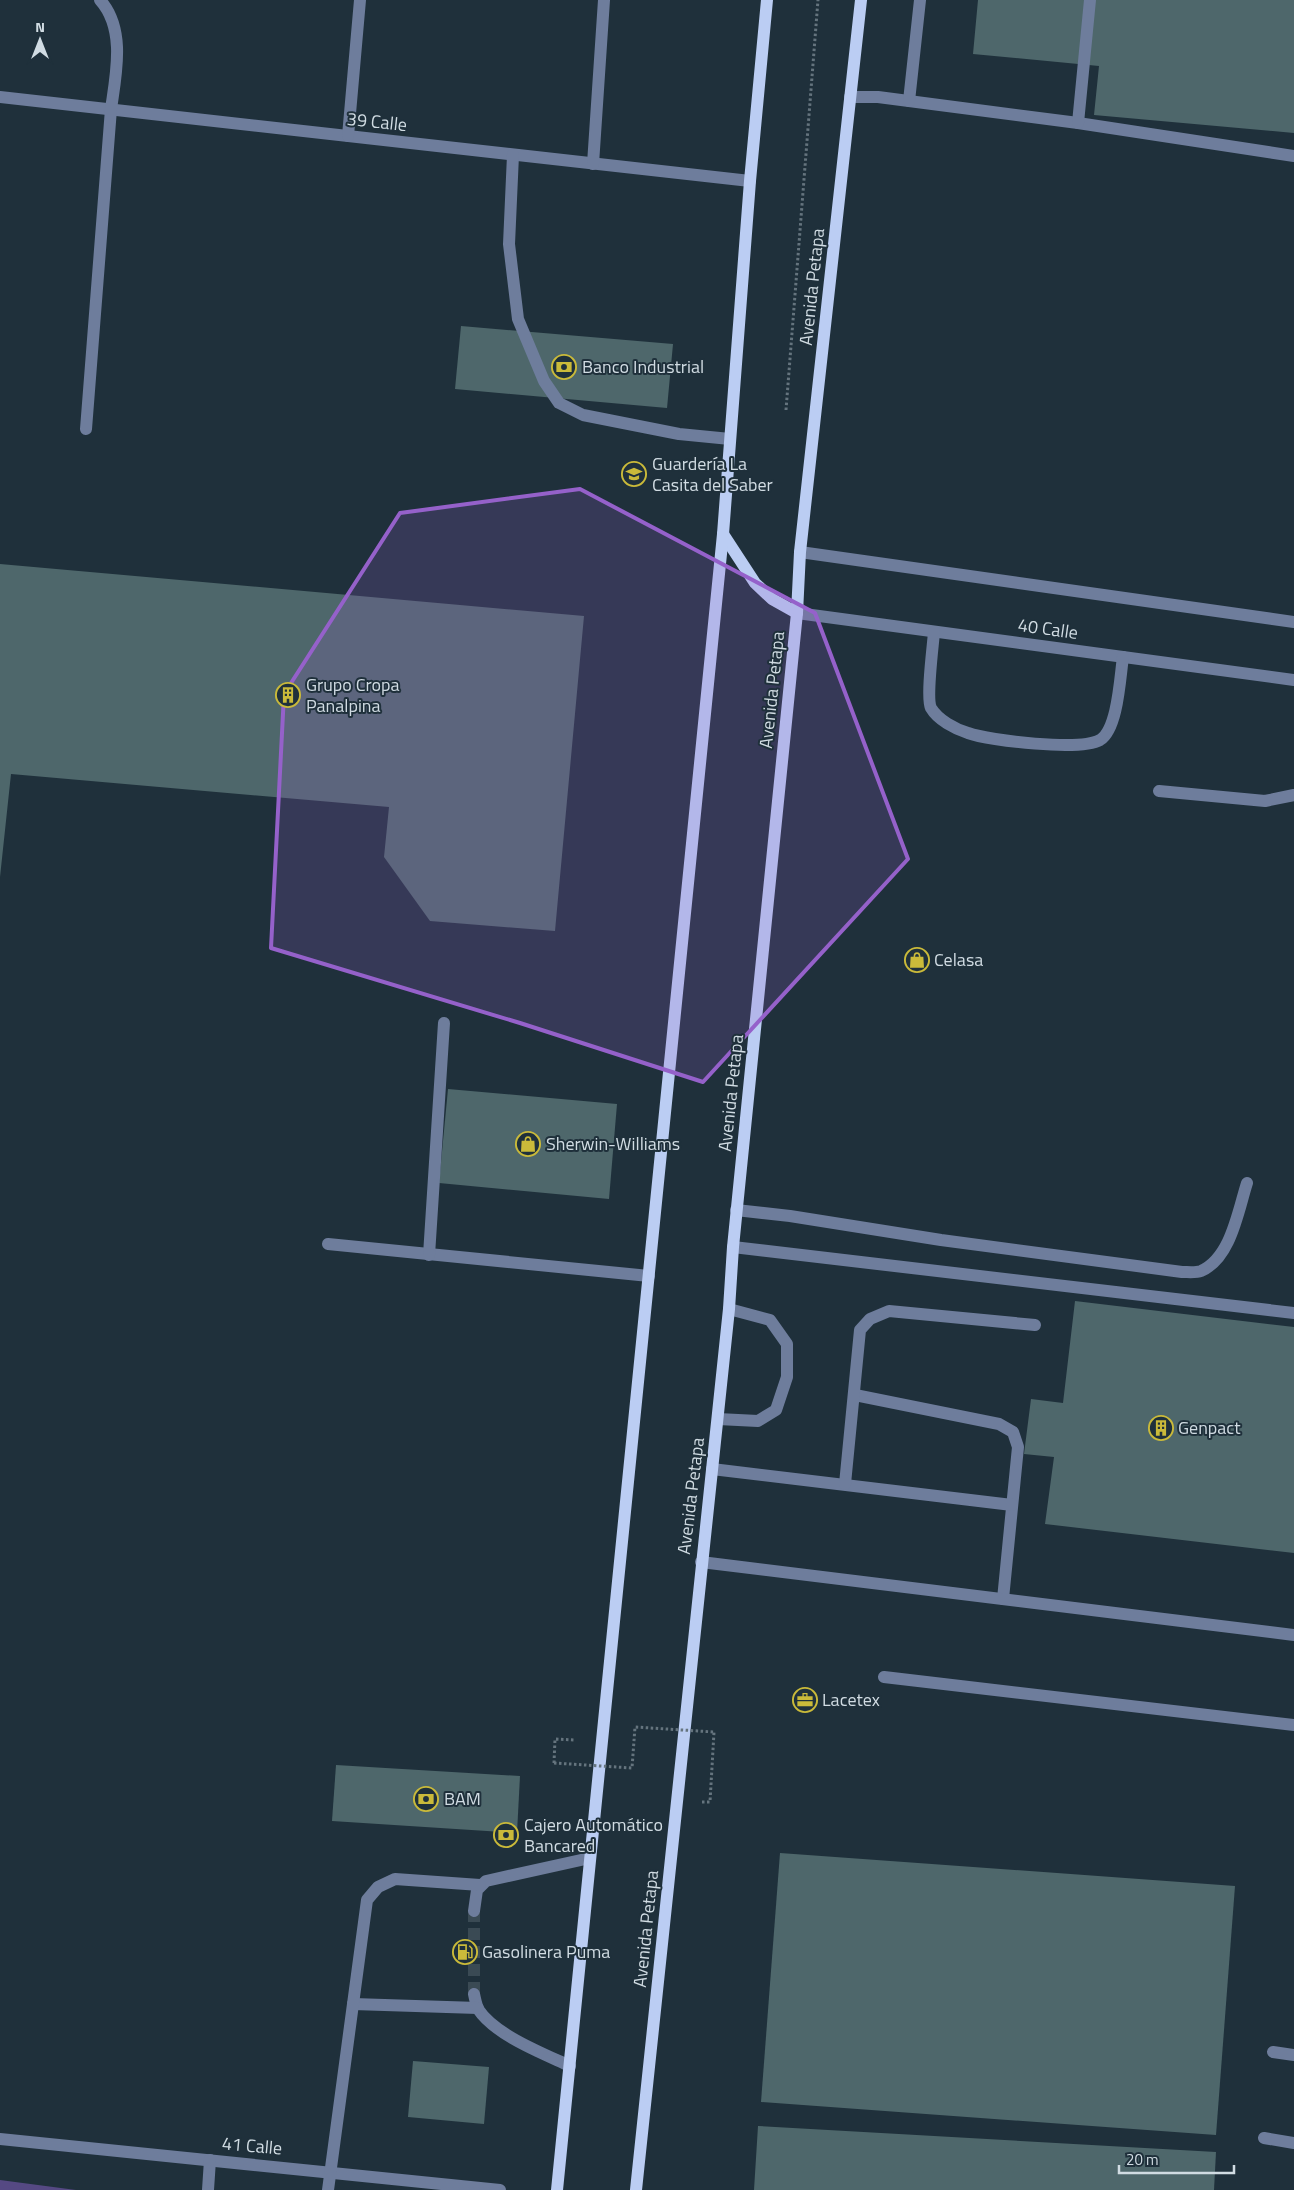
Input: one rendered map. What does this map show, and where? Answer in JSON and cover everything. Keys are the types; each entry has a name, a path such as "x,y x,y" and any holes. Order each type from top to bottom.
{"main road":[{"path":"557,2190 723,534 750,181 767,0"},
{"name":"Avenida Petapa","path":"636,2190 701,1562 718,1419 729,1309 732,1247 797,613 800,552 861,0"},
{"path":"723,534 756,583 772,599 797,613"}],"street":[{"path":"86,430 111,110 118,61 114,26 105,6 100,0"},
{"path":"348,136 360,0"},
{"path":"592,164 604,0"},
{"path":"908,101 920,0"},
{"path":"1078,123 1090,0"},
{"name":"39 Calle","path":"0,97 750,181"},
{"path":"850,97 908,101 1078,123 1294,156"},
{"path":"513,155 509,244 518,319 544,381 559,403 583,416 679,434 730,439"},
{"path":"800,552 1294,622"},
{"name":"40 Calle","path":"797,613 1294,680"},
{"path":"934,632 929,692 930,707 943,721 969,734 1006,740 1057,745 1087,744 1101,739 1111,725 1117,703 1123,657"},
{"path":"1159,792 1265,801 1294,794"},
{"path":"429,1255 444,1023"},
{"path":"736,1210 790,1216 941,1240 1182,1272 1199,1272 1211,1265 1224,1251 1247,1183"},
{"path":"328,1244 649,1276"},
{"path":"732,1247 1294,1313"},
{"path":"718,1419 758,1421 776,1410 787,1377 787,1344 770,1320 729,1309"},
{"path":"845,1484 860,1330 870,1319 889,1311 1035,1325"},
{"path":"855,1395 999,1424 1013,1432 1018,1447 1003,1599"},
{"path":"712,1469 1012,1505"},
{"path":"701,1562 1294,1635"},
{"path":"884,1677 1294,1725"},
{"path":"474,1911 477,1890 486,1881 590,1858"},
{"path":"328,2190 329,2171 367,1900 378,1887 395,1879 480,1885"},
{"path":"474,1994 478,2008 488,2021 517,2040 570,2066"},
{"path":"353,2004 478,2008"},
{"path":"1274,2052 1294,2055"},
{"path":"1264,2138 1294,2143"},
{"name":"41 Calle","path":"0,2139 329,2171 500,2190"},
{"path":"208,2190 210,2160"}],"path":[{"path":"786,411 818,0"},
{"path":"555,1739 554,1763 632,1768 635,1727 714,1732 710,1802"}],"highlighted area":[{"path":"580,489 815,613 908,859 703,1082 520,1023 271,948 284,694 400,513"}],"shaded area":[{"path":"0,2180 76,2190 0,2190"}],"building":[{"path":"978,0 1294,0 1294,133 1094,115 1099,66 973,54"},
{"name":"Banco Industrial","path":"461,326 673,344 667,408 455,389"},
{"name":"Grupo Cropa Panalpina","path":"0,564 584,616 555,931 430,921 384,857 389,807 11,774 0,877"},
{"name":"Sherwin-Williams","path":"448,1089 617,1104 609,1199 439,1183"},
{"name":"Genpact","path":"1075,1301 1294,1327 1294,1553 1045,1524 1054,1457 1024,1454 1031,1399 1063,1403"},
{"name":"BAM","path":"336,1765 520,1776 517,1833 332,1821"},
{"path":"780,1853 1235,1886 1216,2135 761,2102"},
{"path":"413,2061 489,2067 484,2124 408,2117"},
{"path":"758,2126 1216,2152 1214,2190 754,2190"}],"tunnel":[{"path":"474,1911 474,1994"}],"place":[{"name":"Banco Industrial","path":"564,367"},
{"name":"Guardería La Casita del Saber","path":"634,474"},
{"name":"Grupo Cropa Panalpina","path":"288,695"},
{"name":"Celasa","path":"917,960"},
{"name":"Sherwin-Williams","path":"528,1144"},
{"name":"Genpact","path":"1161,1428"},
{"name":"Lacetex","path":"805,1700"},
{"name":"BAM","path":"426,1799"},
{"name":"Cajero Automático Bancared","path":"506,1835"},
{"name":"Gasolinera Puma","path":"465,1952"}]}
